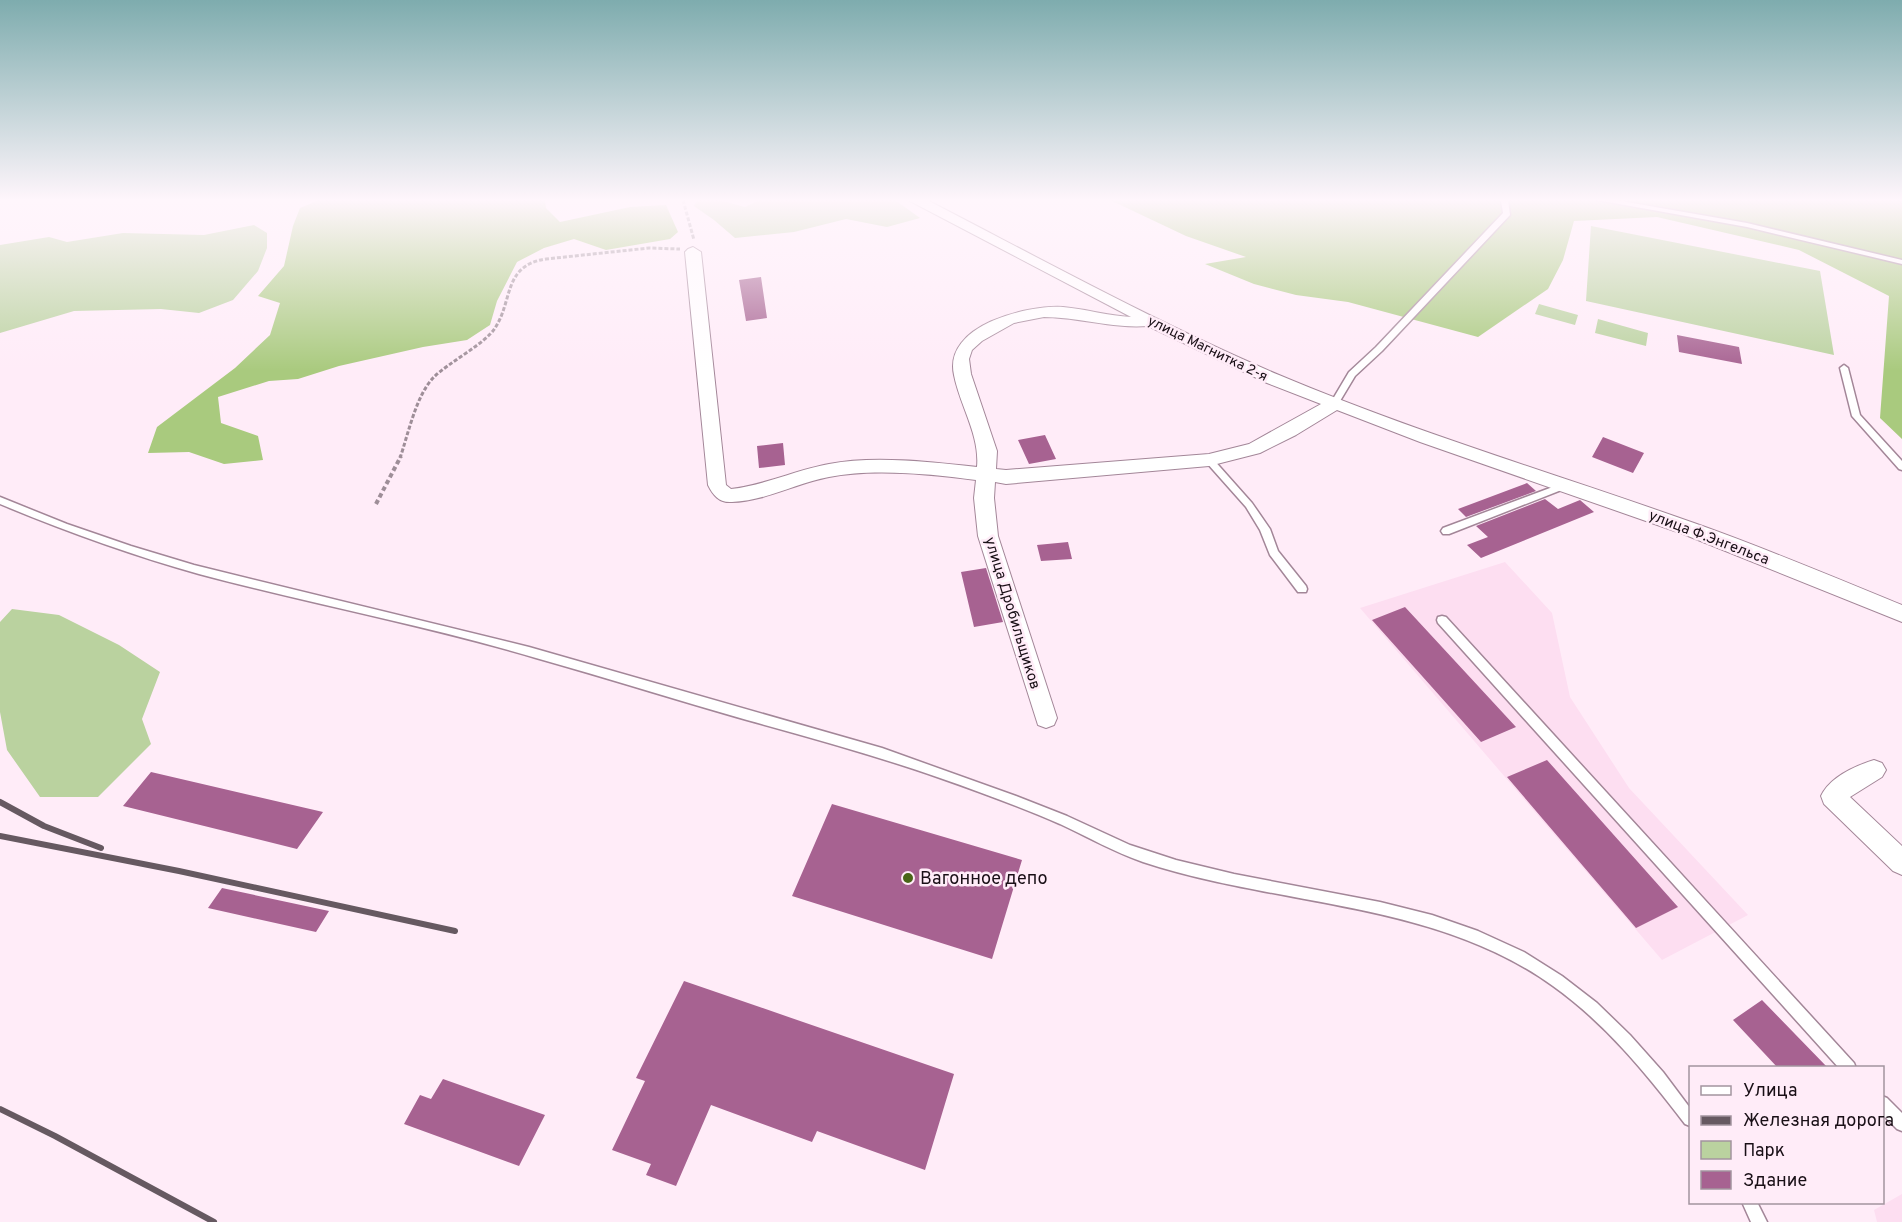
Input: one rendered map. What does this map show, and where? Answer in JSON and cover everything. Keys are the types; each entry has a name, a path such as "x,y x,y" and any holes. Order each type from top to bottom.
{"street":[{"path":"694,257 717,485 722,493 729,496 746,494 830,470 852,468 925,467 1006,477 1030,477 1209,460 1254,449 1290,431 1334,404"},
{"name":"улица Магнитка 2-я","path":"1026,257 1248,368 1334,404 1514,468"},
{"name":"улица Дробильщиков","path":"1046,718 988,536 984,498 987,451 962,374 961,359 964,348 976,337 1008,320 1044,312 1129,322 1149,320"},
{"name":"улица Ф.Энгельса","path":"1514,468 1788,566 1902,614"},
{"path":"1874,770 1852,781 1833,796 1902,863"}],"lane":[{"path":"1334,404 1352,374 1379,349 1466,257"},
{"path":"1881,257 1902,262"},
{"path":"1845,368 1856,416 1902,467"},
{"path":"1209,460 1249,505 1265,529 1274,552 1302,589"},
{"path":"1446,531 1566,485"},
{"path":"0,500 90,535 185,564 532,652 880,752 1006,797 1107,842 1186,870 1222,879 1377,907 1453,927 1524,958 1566,985 1622,1037 1689,1118"},
{"path":"1442,620 1847,1066"},
{"path":"1884,1105 1902,1124"},
{"path":"1750,1204 1759,1222"}],"path":[{"path":"376,504 398,464 423,392 433,378 495,329 509,291 521,269 532,261 573,257"}],"shaded area":[{"path":"1505,562 1552,613 1570,697 1629,788 1748,915 1662,960 1360,608"},
{"path":"1902,1194 1902,1222 1877,1222 1874,1210"}],"green space":[{"path":"0,257 263,257 258,271 233,300 199,313 161,309 74,311 0,333"},
{"path":"286,257 527,257 517,262 497,301 490,325 467,340 423,347 339,366 298,379 269,381 218,397 221,423 258,436 263,460 224,464 189,452 148,453 157,427 235,368 270,335 280,303 258,296 284,266"},
{"path":"1246,257 1564,257 1548,289 1478,337 1348,302 1296,295 1254,284 1205,264"},
{"path":"1589,257 1749,257 1820,271 1834,355 1586,301"},
{"path":"1813,257 1902,257 1902,439 1880,418 1889,296"},
{"path":"1539,304 1578,315 1575,325 1535,314"},
{"path":"1598,319 1648,333 1646,346 1595,333"},
{"path":"12,609 59,615 119,645 160,672 142,719 151,744 98,797 40,797 7,750 0,712 0,622"}],"building":[{"path":"761,277 767,318 746,321 739,280"},
{"path":"1677,335 1739,347 1742,364 1679,352"},
{"path":"1045,435 1056,459 1029,464 1018,440"},
{"path":"1603,437 1644,453 1633,473 1592,457"},
{"path":"783,443 785,465 759,468 757,446"},
{"path":"1527,483 1536,491 1466,517 1458,509"},
{"path":"1545,499 1558,509 1580,500 1594,512 1481,558 1467,545 1488,537 1476,526"},
{"path":"1068,542 1072,559 1041,561 1037,545"},
{"path":"986,568 1003,622 974,627 961,572"},
{"path":"1405,607 1516,727 1481,742 1372,620"},
{"path":"1547,760 1678,907 1636,928 1507,777"},
{"path":"151,772 323,812 297,849 123,806"},
{"name":"Вагонное депо","path":"832,804 1022,860 992,959 792,896"},
{"path":"222,888 329,911 316,932 208,908"},
{"path":"684,981 954,1074 925,1170 817,1131 812,1142 711,1105 676,1186 646,1175 651,1164 612,1150 645,1081 636,1078"},
{"path":"1762,1000 1826,1066 1776,1066 1733,1020"},
{"path":"443,1079 545,1115 519,1166 404,1124 420,1095 431,1099"}],"railway":[{"path":"0,802 44,826 101,848"},
{"path":"0,836 179,871 455,931"},
{"path":"0,1109 55,1136 214,1222"}],"place":[{"name":"Вагонное депо","path":"908,878"}]}
